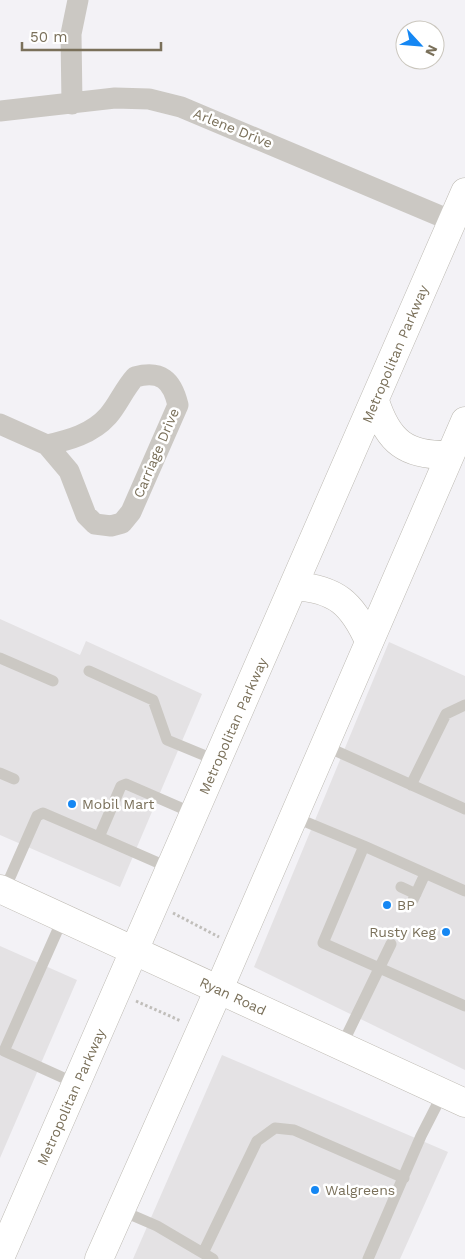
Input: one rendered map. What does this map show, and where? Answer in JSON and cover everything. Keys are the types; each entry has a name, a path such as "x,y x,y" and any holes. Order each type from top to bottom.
{"main road":[{"name":"Metropolitan Parkway","path":"0,1258 7,1222 77,1084 465,192"},
{"path":"375,401 381,421 392,437 405,448 416,453 450,455"},
{"path":"99,1259 219,989 292,816 465,421"},
{"path":"294,586 314,587 328,591 341,599 361,623 369,641"},
{"name":"Ryan Road","path":"2,890 454,1098"}],"street":[{"path":"72,104 70,34 78,0"},
{"name":"Arlene Drive","path":"0,111 72,104 96,99 149,99 181,107 452,221"},
{"name":"Carriage Drive","path":"0,424 47,445 69,471 86,515 95,524 111,526 122,524 131,512 178,405 174,388 162,377 149,373 135,377 108,416 92,430 69,440 47,445"}],"lane":[{"path":"0,658 53,681"},
{"path":"89,670 153,700 167,740 218,761"},
{"path":"411,785 446,714 465,705"},
{"path":"323,745 465,810"},
{"path":"0,773 14,779"},
{"path":"99,837 121,786 126,784 195,814"},
{"path":"2,890 36,816 43,813 170,868"},
{"path":"292,816 465,891"},
{"path":"364,846 359,870 339,918 323,943 465,1006"},
{"path":"401,888 414,897 426,874"},
{"path":"63,918 2,1050 77,1084"},
{"path":"342,1046 391,944"},
{"path":"368,1259 421,1136 454,1098"},
{"path":"120,1210 157,1226 208,1256 257,1141 275,1128 294,1130 404,1178"}],"path":[{"path":"171,912 222,938"},
{"path":"134,999 185,1023"}],"shaded area":[{"path":"0,619 80,655 86,641 202,694 120,887 0,835"},
{"path":"389,642 465,676 465,1070 254,967"},
{"path":"0,946 77,980 0,1158"},
{"path":"222,1055 448,1152 400,1259 133,1259"}],"place":[{"name":"Mobil Mart","path":"72,804"},
{"name":"BP","path":"387,905"},
{"name":"Rusty Keg","path":"446,932"},
{"name":"Walgreens","path":"315,1190"}]}
